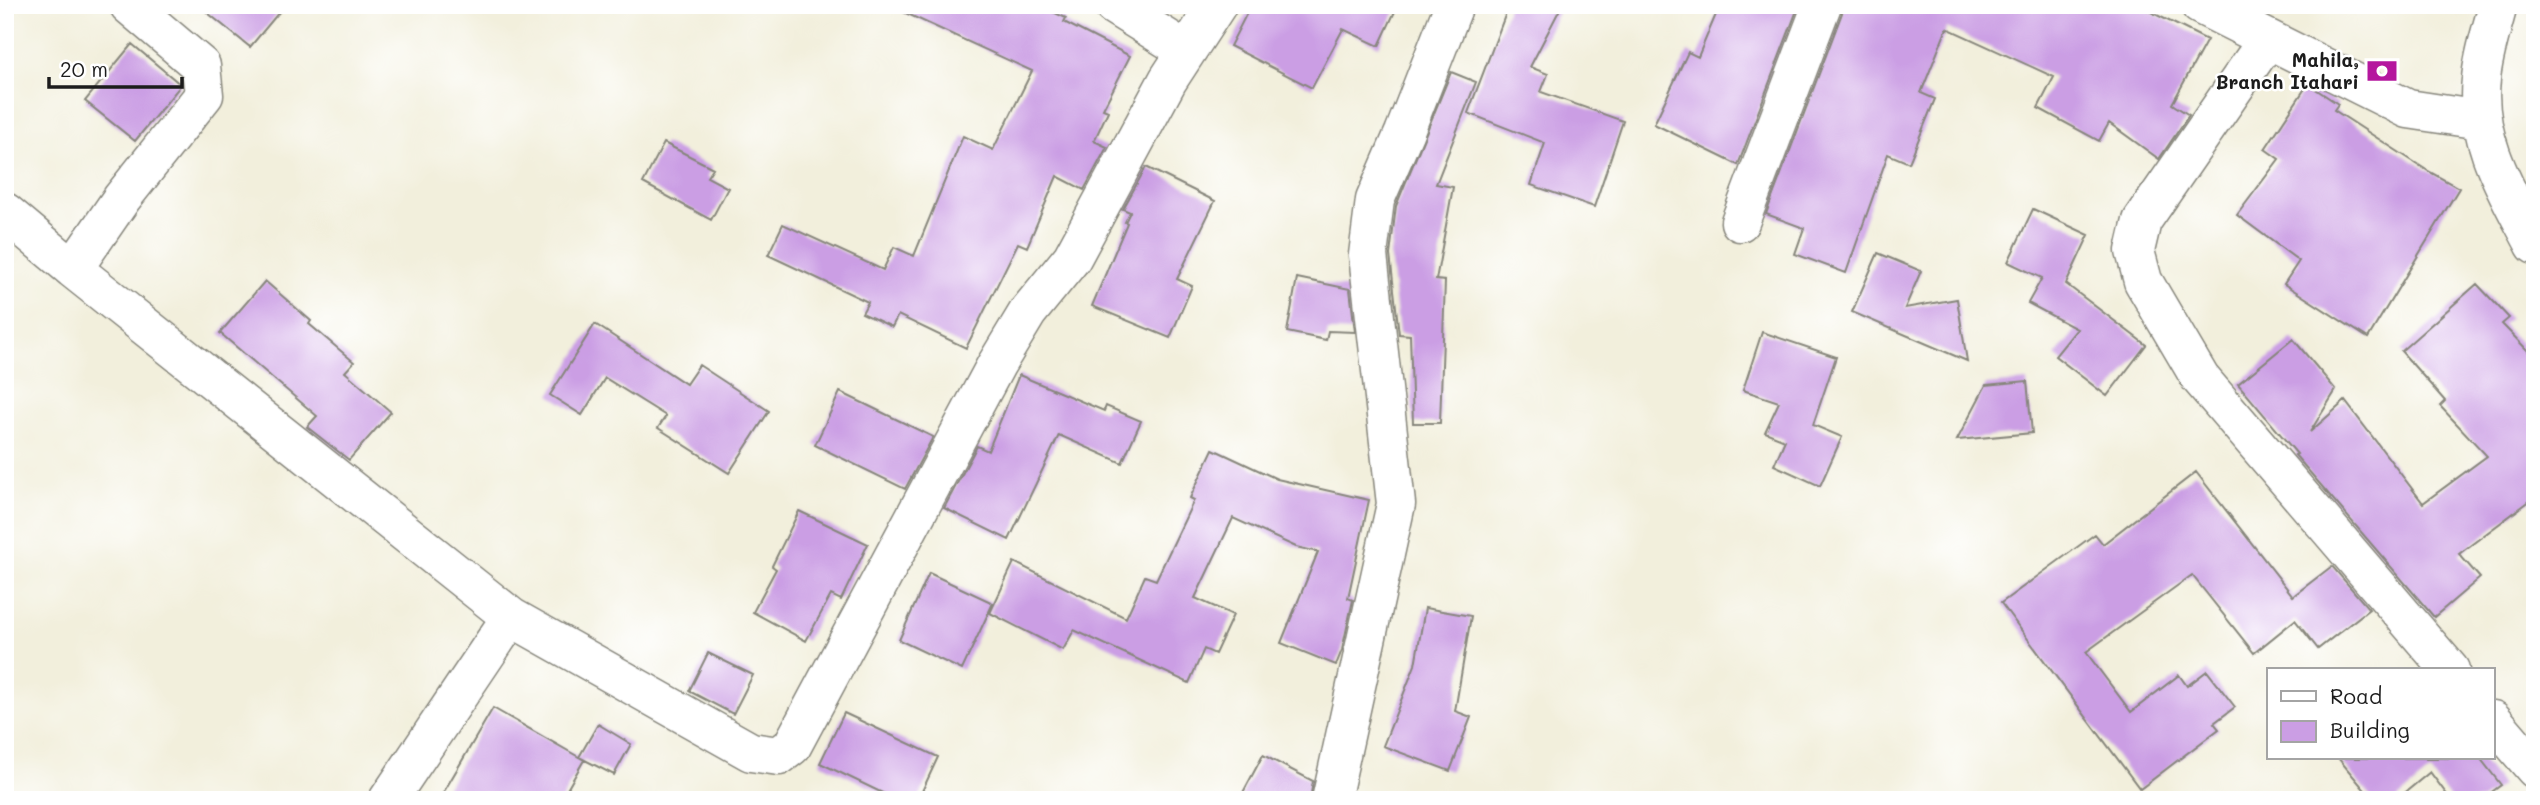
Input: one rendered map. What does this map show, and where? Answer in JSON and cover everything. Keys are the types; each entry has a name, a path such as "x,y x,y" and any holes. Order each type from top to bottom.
{"street":[{"path":"73,269 122,198 204,95 201,66 129,5"},
{"path":"1113,5 1187,51"},
{"path":"5,212 511,617 751,752 779,756 792,746 996,365 1028,312 1072,258 1168,80 1217,5"},
{"path":"1331,800 1396,504 1368,256 1375,200 1454,5"},
{"path":"1740,222 1822,5"},
{"path":"2200,5 2408,109 2481,120"},
{"path":"2498,5 2481,79 2481,120 2493,163 2535,245"},
{"path":"2268,39 2142,221 2135,251 2143,281 2200,378 2448,668"},
{"path":"388,800 511,617"},
{"path":"2494,721 2535,769"}],"building":[{"path":"198,5 285,5 250,47"},
{"path":"888,5 1038,5 1066,18 1064,22 1130,56 1103,109 1108,111 1094,141 1107,147 1084,190 1057,176 1027,247 1018,243 966,348 898,315 892,327 862,313 868,302 768,255 783,224 883,270 894,247 914,256 963,136 993,150 1032,71"},
{"path":"1251,5 1398,5 1379,46 1343,29 1312,88 1230,46"},
{"path":"1509,5 1562,5 1530,67 1548,74 1541,92 1623,121 1594,207 1531,185 1545,143 1468,113"},
{"path":"1720,5 1799,5 1738,165 1654,124 1688,52 1698,57"},
{"path":"1843,5 2137,5 2207,40 2172,104 2189,115 2159,159 2109,123 2099,141 2038,108 2054,77 1947,28 1921,93 1935,99 1909,163 1888,154 1846,273 1795,254 1804,228 1766,214"},
{"path":"132,44 181,85 135,141 85,101"},
{"path":"1451,72 1476,82 1436,184 1453,187 1436,280 1445,281 1440,423 1413,423 1410,335 1399,334 1390,255 1396,206"},
{"path":"2308,84 2338,104 2334,110 2459,188 2368,338 2284,284 2299,261 2237,215 2279,159 2265,149"},
{"path":"664,143 713,168 707,177 728,188 711,220 643,183"},
{"path":"1146,167 1215,201 1177,279 1192,286 1170,338 1092,306 1127,223 1125,222 1130,212 1123,209"},
{"path":"2033,209 2089,235 2066,284 2146,345 2107,396 2055,356 2077,329 2028,303 2042,278 2008,262"},
{"path":"1878,253 1921,271 1905,308 1957,299 1967,361 1852,312"},
{"path":"1297,278 1350,289 1355,332 1328,331 1326,340 1287,332"},
{"path":"265,281 311,321 309,324 354,362 345,372 391,412 349,460 307,427 317,416 220,333"},
{"path":"2477,284 2509,318 2502,324 2535,358 2535,497 2459,554 2480,578 2434,617 2238,384 2293,339 2336,390 2310,432 2345,401 2423,503 2487,456 2440,406 2445,401 2401,351"},
{"path":"595,324 686,384 699,365 769,411 729,473 658,428 666,416 605,378 582,415 550,395"},
{"path":"1762,332 1836,357 1813,425 1842,437 1820,486 1774,465 1785,440 1765,432 1779,402 1743,390"},
{"path":"1019,375 1104,411 1106,406 1141,421 1122,463 1059,435 1009,540 944,508 977,446 988,451"},
{"path":"2027,381 2032,433 1957,440 1986,385"},
{"path":"840,392 933,437 905,489 815,445"},
{"path":"1213,449 1277,479 1369,500 1348,598 1353,600 1336,665 1281,643 1318,552 1296,547 1233,518 1195,598 1233,615 1215,654 1204,649 1189,683 1074,630 1063,650 990,613 1014,562 1126,618 1145,576 1156,580 1194,500 1190,498"},
{"path":"2196,472 2293,596 2332,566 2369,609 2318,649 2295,620 2254,653 2192,575 2086,652 2131,712 2179,675 2187,686 2207,671 2235,707 2214,723 2219,729 2140,789 2001,603 2095,534 2103,544"},
{"path":"799,511 868,544 841,600 831,595 806,641 753,612 776,569 772,566"},
{"path":"929,573 993,603 962,670 899,640"},
{"path":"1425,608 1471,616 1455,711 1471,717 1450,771 1383,746 1415,665"},
{"path":"708,653 753,675 733,714 689,691"},
{"path":"493,708 584,760 561,800 439,800"},
{"path":"844,713 938,757 918,800 897,800 820,763"},
{"path":"598,724 631,744 614,775 579,757"},
{"path":"1263,755 1313,781 1310,800 1239,800"},
{"path":"2340,760 2482,760 2501,785 2481,800 2451,800 2430,772 2396,800 2373,800"}],"place":[{"name":"Mahila, Branch Itahari","path":"2382,71"}]}
